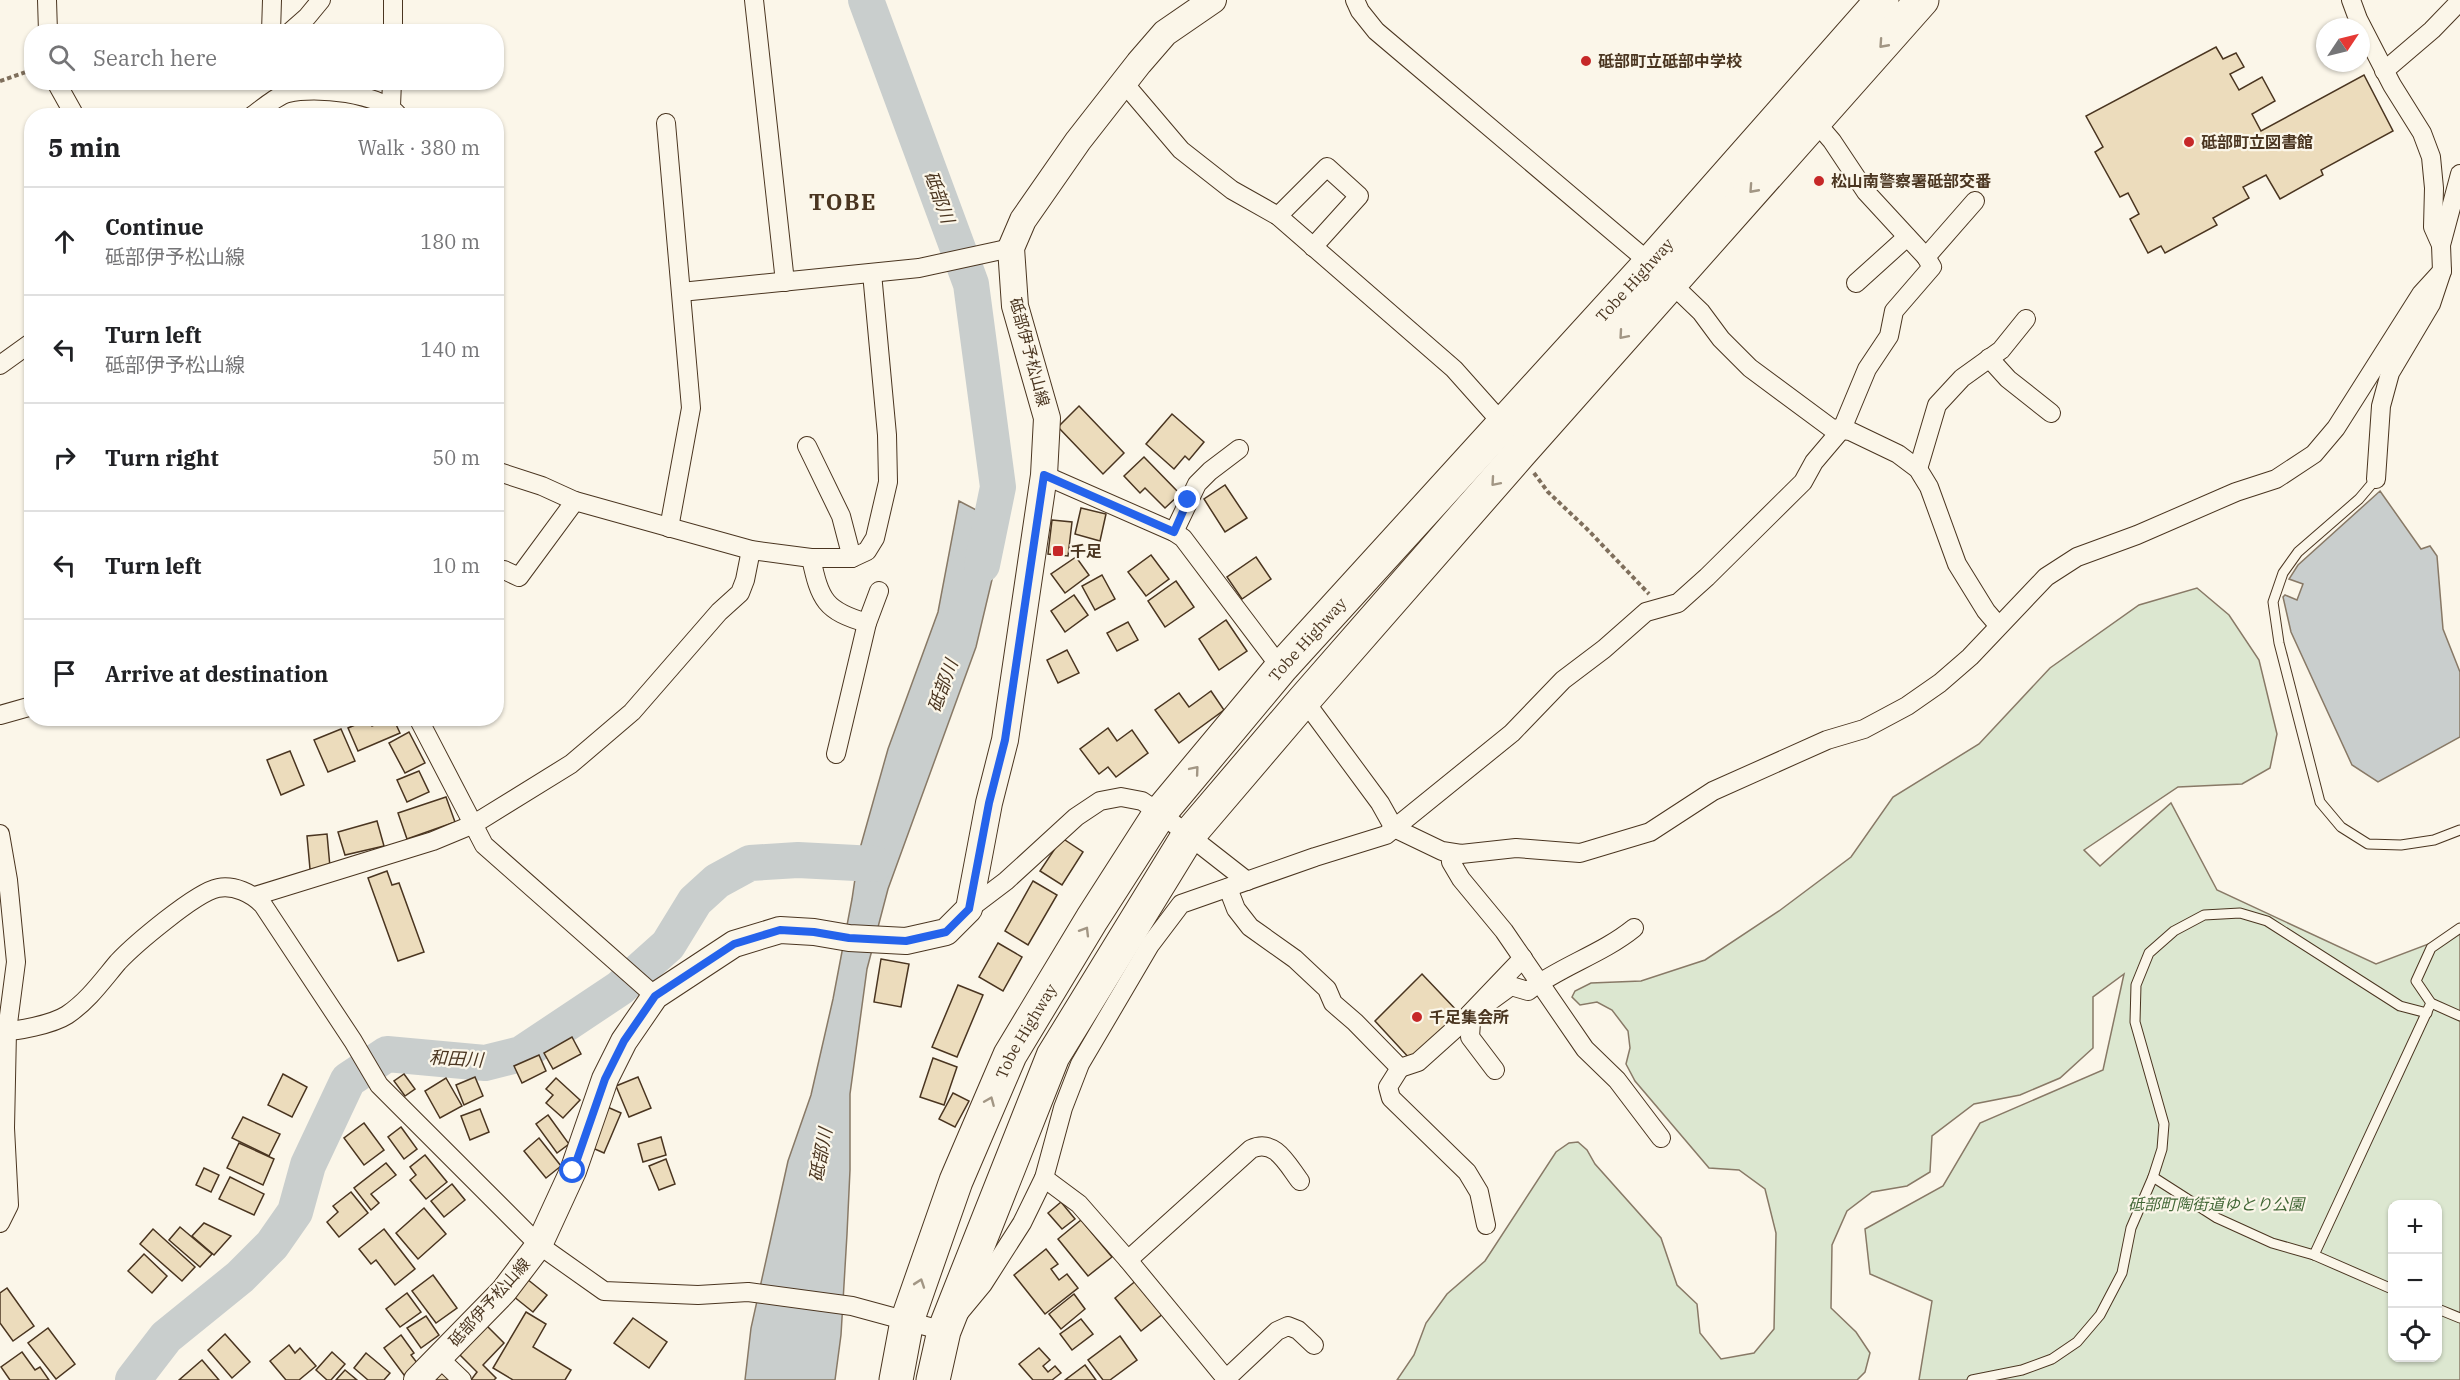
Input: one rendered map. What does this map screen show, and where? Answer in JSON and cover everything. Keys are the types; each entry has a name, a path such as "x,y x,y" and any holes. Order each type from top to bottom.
{"highway":[{"name":"Tobe Highway","path":"933,1380 944,1330 1053,1056 1188,836 1520,453 1660,272 1882,0"},
{"name":"Tobe Highway","path":"896,1380 907,1321 956,1181 1010,1055 1092,919 1160,813 1281,668 1503,424 1814,120 1922,0"}],"main road":[{"name":"砥部伊予松山線","path":"417,1380 504,1291 539,1245 573,1171 605,1079 651,993 734,944 780,930 814,932 849,938 906,941 946,932 969,909 989,803 1005,740 1044,475 1047,418 1015,306 1011,248 1023,220 1078,141 1124,83 1165,33 1213,0"}],"street":[{"path":"47,0 48,24"},
{"path":"271,24 272,0"},
{"path":"299,24 321,0"},
{"path":"393,0 393,24"},
{"path":"754,0 785,282"},
{"path":"1356,0 1360,11 1376,31 1660,272 1701,312 1721,339 1750,368 1831,428 1850,431 1898,454 1918,469 1929,488 1957,564 1986,611 1998,625"},
{"path":"2351,0 2384,71 2422,133 2431,157 2434,188 2433,227 2441,244"},
{"path":"2384,71 2432,30 2460,1"},
{"path":"1124,83 1181,150 1232,190 1278,216 1454,369 1503,424"},
{"path":"60,90 71,108"},
{"path":"261,108 282,90"},
{"path":"303,90 354,95 387,108"},
{"path":"393,90 395,108"},
{"path":"3,1031 36,1026 65,1016 90,996 120,960 172,916 204,893 219,888 244,891 255,896 353,1041 379,1085 539,1245 604,1291 698,1295 748,1292 852,1306 944,1330 994,1267 1022,1223 1044,1178 1063,1108 1080,1064 1150,945 1181,904 1315,856 1386,835 1512,733 1563,680 1604,649 1646,612 1678,603 1803,482 1814,462 1842,429 1867,369 1889,336 1894,311 1932,267 1926,257 1866,192 1832,141 1814,120"},
{"path":"666,123 692,408 669,528"},
{"path":"1278,216 1327,167 1359,196 1313,247"},
{"path":"2376,479 2381,406 2390,373 2431,304 2442,271 2441,244 2460,174"},
{"path":"1926,257 1975,201"},
{"path":"1856,283 1907,237"},
{"path":"681,292 919,268 1011,248"},
{"path":"1304,700 1380,803 1394,828 1450,854 1516,848 1580,853 1650,832 1713,791 1827,740 1864,729 1907,706 1940,683 1970,657 2046,576 2076,557 2137,535 2236,492 2276,479 2314,454 2336,428 2421,294 2442,271"},
{"path":"504,474 542,486 575,501 752,550 811,558 852,558 867,551 876,538 888,482 887,435 872,273"},
{"path":"1918,469 1936,405 1962,378 2001,350 2026,319"},
{"path":"0,365 24,348"},
{"path":"1989,358 2008,379 2051,413"},
{"path":"807,446 841,516 852,558"},
{"path":"1174,532 1197,484 1239,449"},
{"path":"1044,475 1184,538 1281,668"},
{"path":"504,570 519,578 575,501"},
{"path":"255,896 433,842 474,824 572,764 632,712 719,612 740,593 752,550"},
{"path":"811,558 818,588 829,605 841,616 867,623"},
{"path":"836,754 867,623 879,591"},
{"path":"0,715 24,708"},
{"path":"422,726 484,845 651,993"},
{"path":"969,909 1006,881 1076,817 1100,801 1121,797 1142,801 1247,881"},
{"path":"0,834 8,880 16,962 3,1031 9,1205 0,1223"},
{"path":"1450,854 1451,862 1461,879 1504,931 1585,1049 1617,1080 1661,1138"},
{"path":"1228,888 1236,909 1250,927 1295,959 1327,989 1333,1003 1356,1022 1400,1068"},
{"path":"1495,1070 1470,1037 1472,1022 1489,1002 1511,986 1528,991 1539,983 1615,944 1634,928"},
{"path":"1486,1225 1479,1192 1467,1172 1391,1098 1388,1087 1400,1068 1418,1062 1449,1034 1523,958"},
{"path":"1128,1260 1251,1149 1267,1145 1281,1156 1300,1181"},
{"path":"1044,1178 1079,1204 1227,1379 1277,1331 1288,1326 1298,1330 1314,1345"},
{"path":"439,1358 462,1380"}],"lane":[{"path":"2376,479 2359,499 2298,552 2283,573 2273,602 2279,644 2320,802 2341,827 2368,844 2401,845 2434,840 2460,830"},
{"path":"1972,1380 2022,1370 2052,1359 2077,1342 2100,1315 2122,1273 2131,1228 2153,1177 2162,1149 2164,1124 2135,1022 2136,985 2149,953 2174,931 2204,915 2240,914 2268,921 2400,1006 2427,1013"},
{"path":"2460,928 2431,948 2416,981 2432,1003 2460,1016"},
{"path":"2314,1255 2432,1003"},
{"path":"2153,1177 2217,1218 2272,1243 2314,1255 2388,1287"},
{"path":"2442,1310 2460,1318"}],"path":[{"path":"0,81 24,73"},
{"path":"1520,453 1548,492 1662,607"}],"green space":[{"name":"砥部町陶街道ゆとり公園","path":"2197,588 2229,615 2259,660 2277,734 2270,768 2242,784 2178,787 2084,850 2100,866 2171,803 2217,890 2376,964 2460,932 2460,1380 1919,1380 1932,1301 1870,1274 1865,1229 1943,1186 1980,1123 2103,1070 2124,974 2093,997 2093,1048 2060,1078 2020,1095 1974,1104 1932,1136 1930,1172 1907,1186 1872,1192 1847,1211 1832,1245 1831,1308 1856,1332 1870,1353 1865,1372 1857,1380 1397,1380 1414,1355 1426,1323 1447,1294 1485,1261 1556,1152 1569,1143 1578,1142 1661,1238 1677,1285 1697,1304 1700,1333 1721,1359 1754,1353 1774,1329 1776,1233 1765,1189 1739,1170 1709,1168 1635,1081 1626,1064 1630,1048 1628,1031 1612,1010 1597,1002 1580,1005 1572,997 1575,991 1591,983 1641,981 1705,960 1779,911 1851,857 1893,797 1979,744 2050,668 2139,605"}],"water":[{"path":"2380,491 2421,549 2430,546 2437,556 2443,629 2460,672 2460,737 2378,782 2352,765 2291,632 2283,597 2285,595 2297,600 2303,584 2289,579 2298,565"},
{"path":"959,501 1005,525 976,647 888,889 867,969 850,1094 847,1234 841,1335 835,1380 745,1380 751,1328 788,1161 811,1095 833,999 859,852 888,749 938,612"}],"building":[{"path":"2216,47 2223,59 2236,53 2244,67 2230,74 2239,90 2262,77 2275,101 2252,114 2261,131 2364,75 2393,131 2321,170 2323,175 2280,199 2266,175 2243,187 2249,198 2213,218 2217,225 2165,253 2161,246 2148,253 2130,219 2139,214 2128,193 2120,197 2095,152 2103,147 2086,116"},
{"path":"1079,406 1124,453 1103,474 1058,427"},
{"path":"1172,414 1204,442 1189,460 1185,456 1174,469 1146,444"},
{"path":"1144,457 1180,494 1165,508 1145,488 1140,493 1124,476"},
{"path":"1225,485 1247,518 1225,532 1204,499"},
{"path":"1081,508 1106,514 1100,541 1075,534"},
{"path":"1052,520 1072,522 1068,556 1048,554"},
{"path":"1151,555 1169,579 1146,596 1128,572"},
{"path":"1076,557 1089,575 1065,593 1051,574"},
{"path":"1256,557 1271,579 1242,599 1227,577"},
{"path":"1102,575 1115,599 1095,610 1082,586"},
{"path":"1176,581 1194,607 1165,627 1148,601"},
{"path":"1074,595 1088,615 1065,632 1051,611"},
{"path":"1226,620 1247,651 1219,670 1199,639"},
{"path":"1128,622 1138,640 1117,651 1107,633"},
{"path":"1067,650 1079,673 1058,683 1047,660"},
{"path":"1211,691 1224,710 1179,743 1155,710 1179,693 1189,707"},
{"path":"353,726 397,726 400,733 358,751 348,728"},
{"path":"1108,728 1117,741 1132,730 1148,753 1116,777 1108,767 1099,774 1080,749"},
{"path":"341,729 355,761 328,772 314,740"},
{"path":"409,732 425,763 405,773 389,743"},
{"path":"290,751 304,785 281,795 267,760"},
{"path":"419,771 429,792 407,802 397,780"},
{"path":"446,797 455,822 407,839 398,813"},
{"path":"377,821 384,846 345,855 338,832"},
{"path":"327,834 330,867 310,869 307,836"},
{"path":"1062,838 1083,852 1062,885 1040,871"},
{"path":"387,871 392,885 399,883 424,952 398,961 368,878"},
{"path":"1033,881 1057,895 1028,945 1005,931"},
{"path":"998,943 1022,957 1003,991 979,977"},
{"path":"881,959 909,964 901,1007 874,1002"},
{"name":"千足集会所","path":"1422,974 1460,1014 1411,1060 1375,1021"},
{"path":"958,985 983,995 957,1057 932,1047"},
{"path":"572,1037 581,1054 553,1069 544,1053"},
{"path":"539,1055 546,1071 522,1083 514,1066"},
{"path":"933,1058 957,1067 944,1105 920,1097"},
{"path":"283,1074 307,1087 292,1117 268,1105"},
{"path":"404,1074 415,1089 405,1096 394,1081"},
{"path":"475,1077 483,1096 464,1105 456,1085"},
{"path":"638,1077 651,1108 629,1117 616,1086"},
{"path":"446,1078 462,1106 440,1118 425,1091"},
{"path":"556,1078 580,1100 563,1118 546,1103 553,1095 546,1089"},
{"path":"953,1093 969,1101 955,1127 939,1119"},
{"path":"605,1106 621,1113 604,1153 588,1146"},
{"path":"480,1109 489,1132 470,1140 461,1116"},
{"path":"548,1115 569,1144 557,1153 536,1124"},
{"path":"243,1117 280,1134 269,1156 232,1138"},
{"path":"364,1123 384,1150 364,1165 344,1138"},
{"path":"401,1127 417,1149 404,1159 388,1137"},
{"path":"661,1137 666,1155 643,1162 638,1144"},
{"path":"539,1138 561,1166 546,1178 524,1151"},
{"path":"239,1143 274,1159 263,1185 227,1168"},
{"path":"425,1155 447,1182 426,1199 410,1180 416,1175 410,1167"},
{"path":"666,1159 675,1184 659,1190 649,1166"},
{"path":"386,1163 396,1175 371,1194 379,1203 371,1210 354,1188"},
{"path":"204,1168 219,1175 211,1192 196,1185"},
{"path":"230,1177 264,1194 254,1215 219,1199"},
{"path":"452,1184 465,1200 444,1217 431,1201"},
{"path":"351,1192 368,1213 339,1237 327,1222 338,1212 333,1206"},
{"path":"1061,1202 1075,1219 1062,1229 1048,1213"},
{"path":"424,1208 446,1234 418,1259 396,1233"},
{"path":"1081,1220 1112,1257 1088,1276 1058,1239"},
{"path":"204,1223 231,1236 214,1255 192,1236"},
{"path":"180,1227 212,1254 200,1267 169,1240"},
{"path":"153,1229 195,1267 182,1281 140,1244"},
{"path":"384,1229 415,1269 395,1285 376,1260 371,1264 359,1249"},
{"path":"1046,1249 1058,1264 1051,1269 1059,1280 1067,1274 1078,1288 1045,1314 1014,1275"},
{"path":"144,1254 167,1276 152,1293 128,1271"},
{"path":"433,1275 457,1308 436,1323 412,1291"},
{"path":"527,1279 547,1295 533,1312 513,1296"},
{"path":"1138,1279 1164,1313 1141,1331 1115,1298"},
{"path":"7,1288 34,1326 13,1341 0,1323 0,1293"},
{"path":"407,1293 421,1312 400,1327 386,1309"},
{"path":"1074,1294 1085,1309 1061,1329 1049,1314"},
{"path":"526,1312 546,1324 533,1347 571,1370 565,1380 513,1380 493,1368"},
{"path":"426,1316 439,1335 421,1348 407,1328"},
{"path":"633,1318 667,1342 649,1368 614,1343"},
{"path":"1081,1319 1093,1334 1072,1350 1060,1334"},
{"path":"487,1326 504,1343 483,1365 496,1378 494,1380 471,1380 477,1372 460,1355"},
{"path":"48,1328 75,1364 56,1379 28,1343"},
{"path":"225,1334 250,1362 232,1378 208,1350"},
{"path":"401,1335 414,1353 411,1355 418,1364 404,1375 384,1348"},
{"path":"1120,1336 1137,1360 1110,1380 1103,1380 1088,1360"},
{"path":"289,1345 295,1353 300,1348 316,1366 299,1380 286,1380 270,1361"},
{"path":"1039,1348 1050,1360 1043,1366 1048,1372 1055,1366 1061,1373 1052,1380 1033,1380 1019,1364"},
{"path":"22,1352 35,1370 40,1367 49,1380 10,1380 1,1367"},
{"path":"332,1352 345,1364 331,1380 327,1380 316,1370"},
{"path":"366,1353 390,1373 384,1380 368,1380 354,1368"},
{"path":"202,1360 219,1380 179,1380"},
{"path":"1085,1365 1096,1380 1065,1380"},
{"path":"345,1370 357,1380 336,1380"},
{"path":"444,1370 454,1380 435,1380"}],"waterway":[{"name":"砥部川","path":"866,0 971,284 998,487 982,565"},
{"name":"和田川","path":"133,1380 166,1337 240,1277 272,1245 295,1212 308,1165 348,1080 387,1054 485,1063 521,1054 620,988 668,945 695,901 717,881 750,863 798,860 875,864"}],"place":[{"name":"砥部町立砥部中学校","path":"1586,61"},
{"name":"砥部町立図書館","path":"2189,142"},
{"name":"松山南警察署砥部交番","path":"1819,181"},
{"name":"千足","path":"1058,551"},
{"name":"千足集会所","path":"1417,1017"}],"district":[{"name":"TOBE","path":"843,202"}],"route":[{"path":"573,1171 605,1079 624,1041 655,996 734,944 780,930 814,932 849,938 906,941 946,932 969,909 989,803 1005,740 1044,475 1174,532 1188,500"}]}
